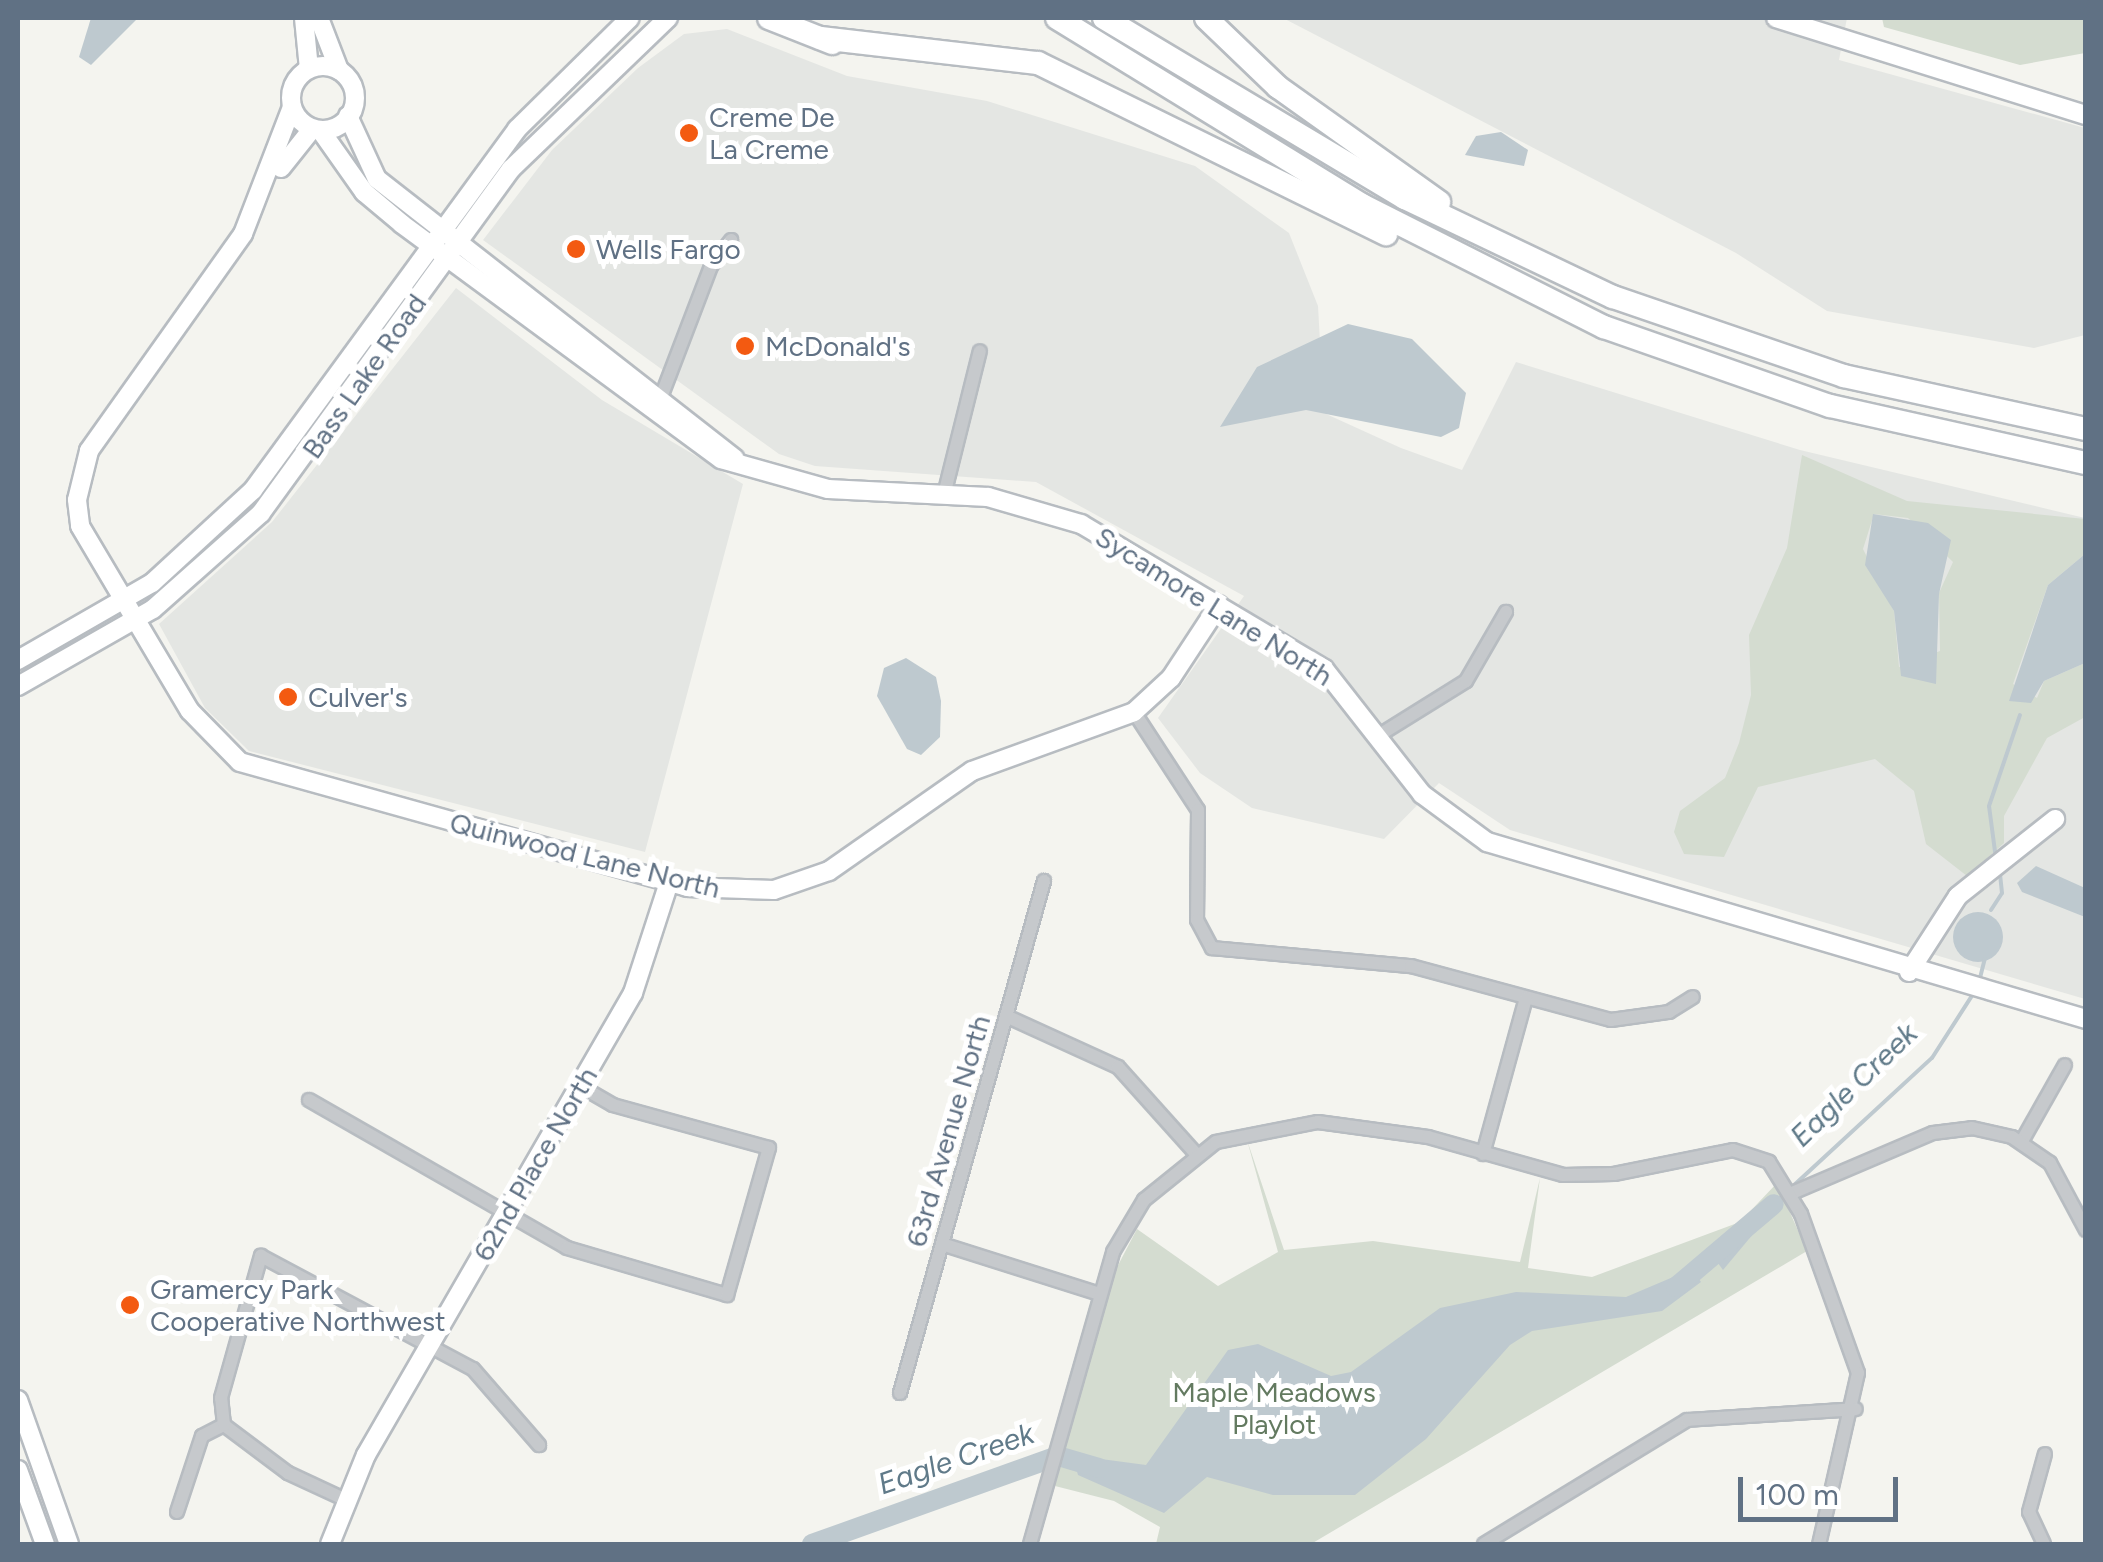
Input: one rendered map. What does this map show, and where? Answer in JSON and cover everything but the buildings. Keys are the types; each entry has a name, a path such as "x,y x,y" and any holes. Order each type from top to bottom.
{"highway":[{"path":"769,18 821,38 1017,57 1504,292 1830,406 2086,463"},
{"path":"1057,18 1441,249 1625,336"},
{"path":"1104,18 1508,250 1781,357 2086,430"},
{"path":"1206,18 1278,87 1508,250"}],"street":[{"path":"244,240 308,70 304,18"},
{"path":"319,18 339,70 355,92 348,116 376,179 444,245"},
{"name":"Bass Lake Road","path":"18,686 140,618 282,488 531,112 630,18"},
{"name":"Bass Lake Road","path":"18,660 128,599 253,490 444,245 544,130 668,18"},
{"path":"1776,18 2086,115"},
{"path":"308,70 339,70"},
{"path":"292,107 317,130 364,192 444,245"},
{"path":"244,240 290,149 317,130 348,116"},
{"name":"Quinwood Lane North","path":"244,240 89,451 77,500 80,526 140,618 199,725 240,762 670,882 746,893 823,874 972,771 1134,712 1171,678 1218,605"},
{"path":"655,409 711,266 731,240"},
{"name":"Sycamore Lane North","path":"444,245 655,409 734,460 828,489 1019,503 1081,524 1324,669 1381,734 1434,806 1487,842 1909,972 2086,1019"},
{"path":"944,495 980,350"},
{"path":"1381,734 1466,680 1506,612"},
{"path":"1134,712 1198,810 1197,920 1212,948 1378,960 1526,998 1635,1020 1693,997"},
{"path":"1909,972 1958,896 2054,820"},
{"name":"62nd Place North","path":"330,1544 344,1499 633,993 670,882"},
{"name":"63rd Avenue North","path":"900,1394 1044,882"},
{"path":"1483,1154 1526,998"},
{"path":"1006,1016 1118,1067 1196,1154"},
{"path":"2022,1142 2065,1065"},
{"path":"309,1100 580,1253 727,1294 769,1148 613,1105 580,1086"},
{"path":"1030,1544 1100,1294 1144,1200 1196,1154 1246,1132 1318,1122 1390,1129 1580,1176 1744,1151 1769,1162 1792,1192 1850,1337 1856,1409 1820,1544"},
{"path":"1792,1192 1950,1129 2022,1142 2063,1181 2086,1230"},
{"path":"942,1244 1100,1294"},
{"path":"344,1499 288,1473 224,1424 221,1398 261,1256 430,1344 492,1383 538,1445"},
{"path":"18,1400 69,1544"},
{"path":"1484,1544 1687,1420 1856,1409"},
{"path":"177,1512 202,1436 224,1424"},
{"path":"2044,1454 2030,1512 2044,1544"},
{"path":"18,1470 45,1544"}],"shaded area":[{"path":"91,18 138,18 91,65 79,57"},
{"path":"1283,18 1847,18 1839,60 2085,128 2085,335 2034,348 1827,311 1736,253"},
{"path":"727,29 847,76 987,101 1195,166 1289,233 1318,306 1324,413 1462,470 1516,362 1800,450 2085,518 2085,999 1510,830 1439,783 1384,839 1252,808 1200,773 1158,718 1244,596 1036,482 815,466 779,454 483,240 552,150 638,68 684,34"},
{"path":"1501,132 1528,150 1524,166 1465,155 1476,136"},
{"path":"456,288 602,400 743,484 645,852 249,751 205,708 159,624 272,522"},
{"path":"1348,324 1412,339 1466,393 1459,428 1441,437 1306,410 1220,427 1257,367"},
{"path":"1873,514 1928,523 1951,540 1939,594 1936,684 1901,676 1894,611 1865,565"},
{"path":"2085,554 2085,663 2044,681 2031,703 2009,701 2048,585"},
{"path":"906,658 936,677 941,701 940,737 921,755 907,749 877,696 884,668"},
{"path":"2036,866 2085,888 2085,917 2022,892 2017,883"},
{"path":"1978,912 1995,920 2003,937 1995,954 1978,962 1961,954 1953,937 1961,920"},
{"path":"1769,1202 1774,1209 1723,1270 1710,1252"},
{"path":"1692,1269 1701,1282 1662,1311 1532,1331 1510,1345 1426,1439 1355,1495 1273,1495 1207,1477 1164,1513 1078,1475 1074,1461 1086,1457 1146,1465 1228,1350 1258,1344 1331,1376 1351,1372 1440,1308 1516,1292 1626,1297"}],"green space":[{"path":"1882,18 2085,18 2085,53 2020,65 1884,27"},
{"path":"1802,455 1907,501 2085,519 2085,554 2048,585 2013,684 2037,698 2044,681 2085,663 2085,717 2047,738 2004,816 2004,843 1967,876 1926,844 1914,791 1875,759 1758,787 1724,857 1684,854 1674,832 1680,811 1725,778 1751,695 1749,635 1787,548","holes":["1874,514 1908,518 1953,562 1939,593 1940,651 1899,667 1894,611 1863,549"]},
{"name":"Maple Meadows Playlot","path":"1247,1140 1284,1250 1373,1241 1520,1262 1540,1178 1528,1268 1592,1277 1740,1222 1777,1183 1807,1251 1311,1544 1156,1544 1160,1527 1114,1501 1055,1486 1115,1271 1137,1229 1218,1286 1278,1252"}],"waterway":[{"name":"Eagle Creek","path":"1996,859 1989,806 2020,715"},
{"name":"Eagle Creek","path":"1991,910 2002,893 2000,873"},
{"name":"Eagle Creek","path":"1979,982 1985,958"},
{"name":"Eagle Creek","path":"1792,1187 1932,1058 1975,991"},
{"name":"Eagle Creek","path":"1770,1207 1785,1194"},
{"name":"Eagle Creek","path":"1676,1287 1774,1204"},
{"name":"Eagle Creek","path":"812,1544 1058,1456 1099,1468"}],"place":[{"name":"Creme De La Creme","path":"689,133"},
{"name":"Wells Fargo","path":"576,249"},
{"name":"McDonald's","path":"745,346"},
{"name":"Culver's","path":"288,697"},
{"name":"Gramercy Park Cooperative Northwest","path":"130,1305"}]}
